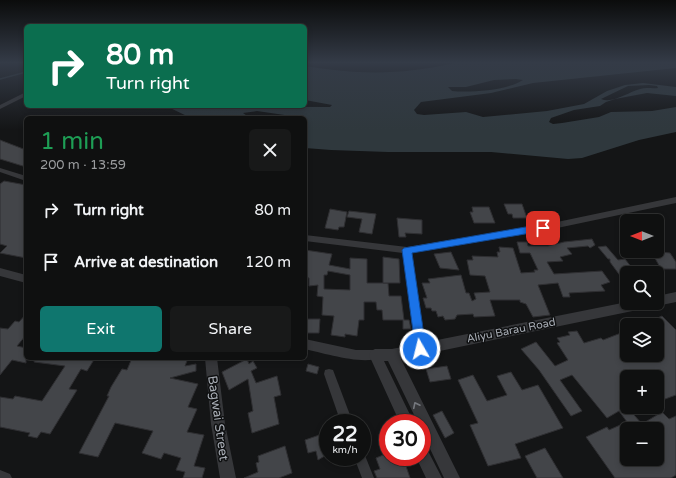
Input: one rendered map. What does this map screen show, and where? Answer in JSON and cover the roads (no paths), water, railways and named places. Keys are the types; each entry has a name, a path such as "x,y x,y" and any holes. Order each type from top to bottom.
{"street":[{"path":"0,107 24,95"},
{"path":"0,170 24,178"},
{"path":"307,238 407,250 543,228 676,200"},
{"path":"407,250 420,349"},
{"path":"0,272 24,278"},
{"path":"664,300 676,297"},
{"name":"Aliyu Barau Road","path":"375,355 392,355 620,309"},
{"path":"307,344 356,356 375,355 403,414"},
{"path":"392,355 452,478"},
{"name":"Bagwai Street","path":"211,360 218,424 228,478"},
{"path":"329,374 344,414"},
{"path":"363,466 368,478"},
{"path":"428,466 434,478"},
{"path":"0,476 6,478"}]}
